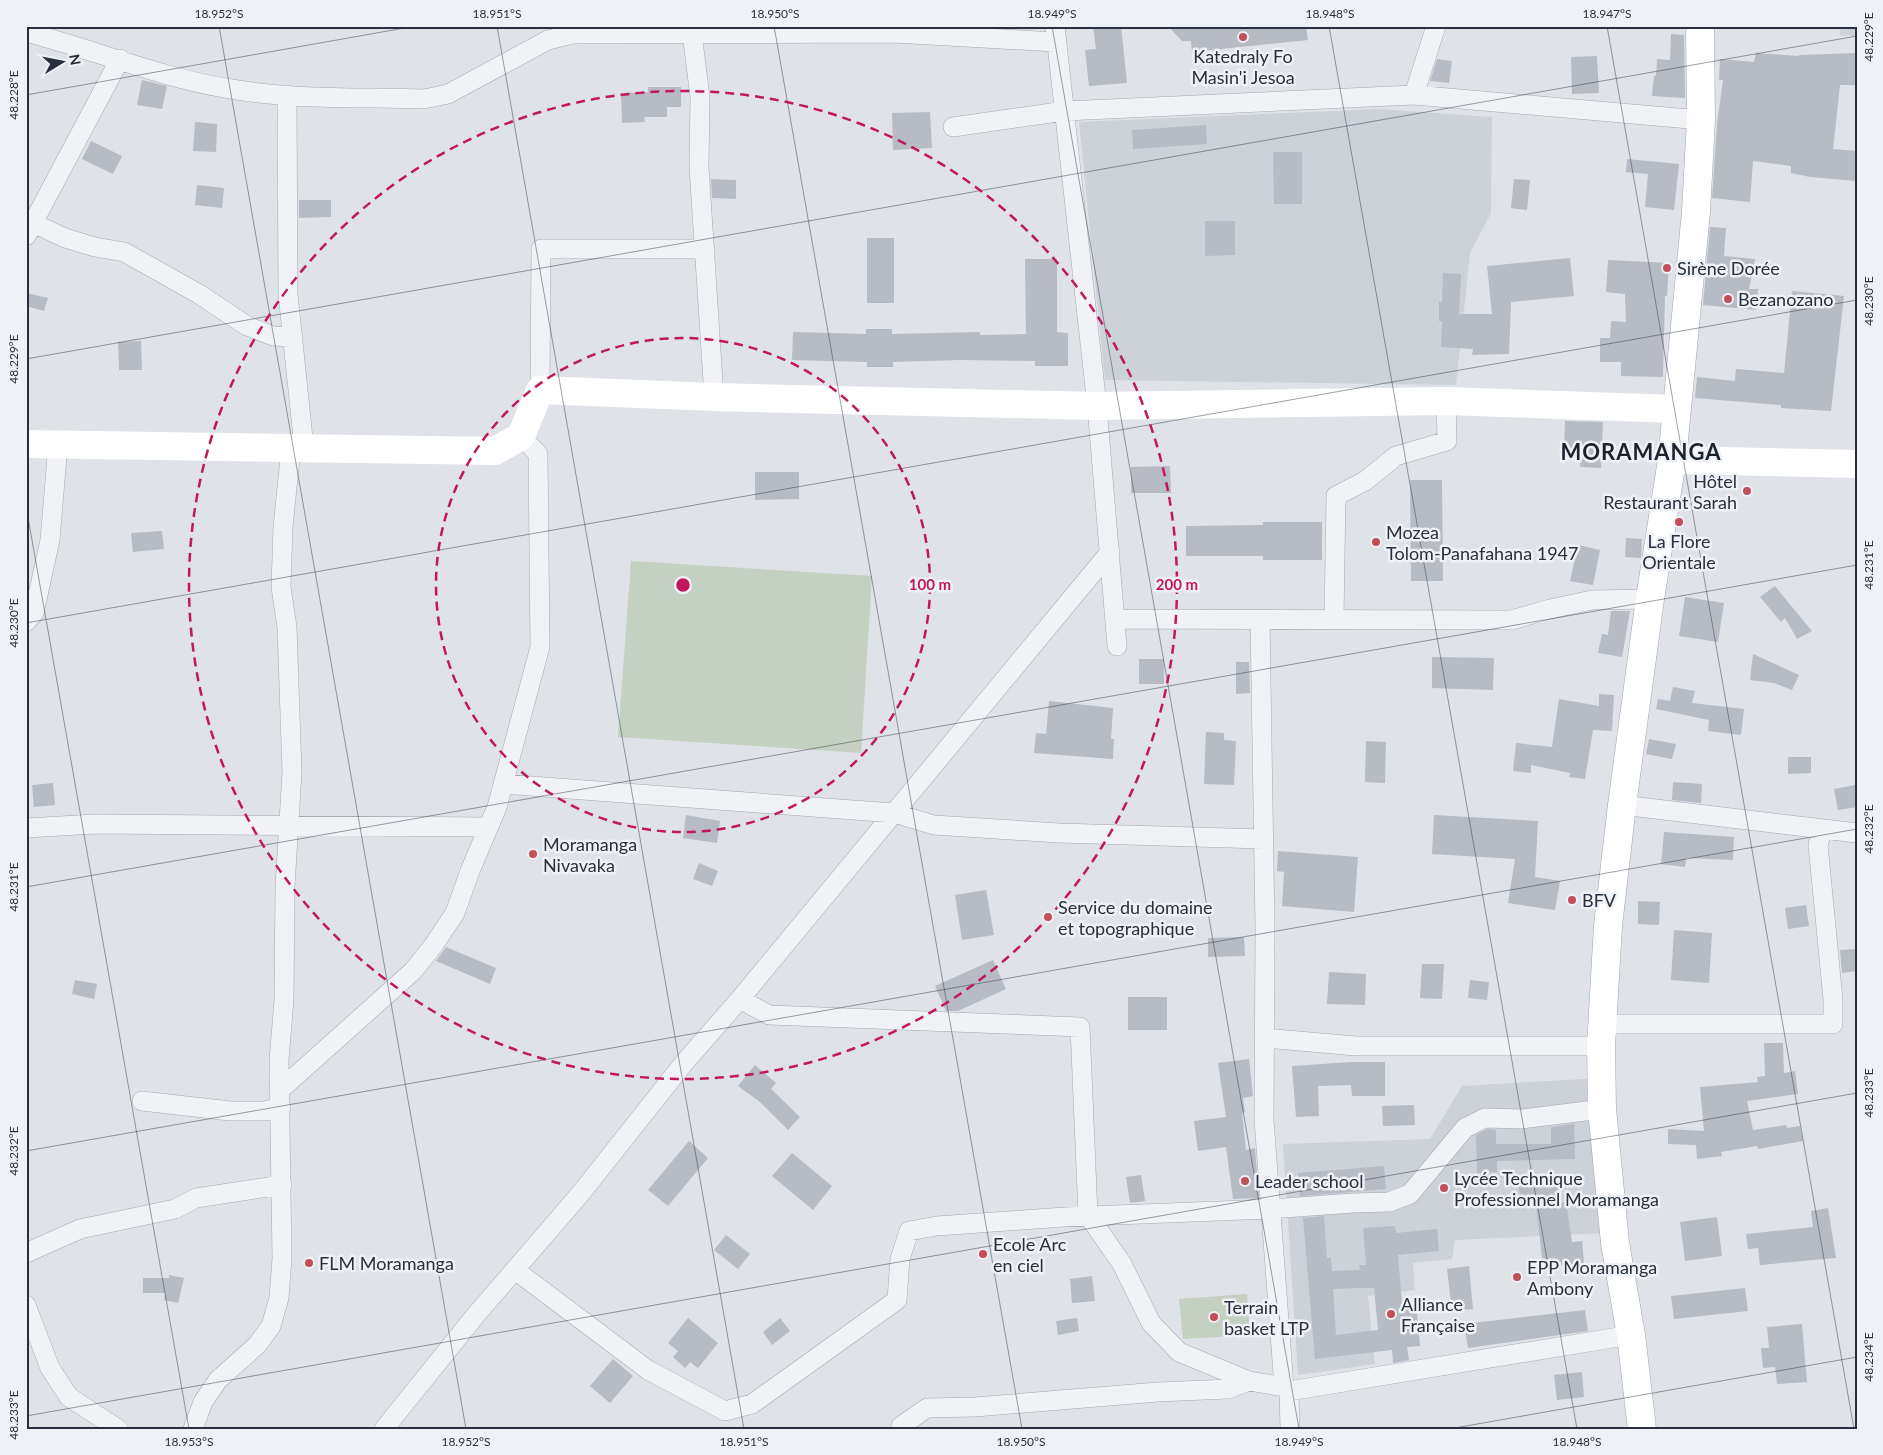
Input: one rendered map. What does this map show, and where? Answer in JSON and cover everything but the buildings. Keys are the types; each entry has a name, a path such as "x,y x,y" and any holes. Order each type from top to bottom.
{"street":[{"path":"1414,96 1436,26"},
{"path":"1642,1429 1631,1336 1615,1244 1602,1109 1601,1035 1608,926 1622,805 1650,599 1672,460 1696,212 1701,120 1700,26"},
{"path":"26,32 175,77 230,89 287,95 424,98 448,94 548,40 572,34 1056,34 1097,406 1117,646"},
{"path":"692,33 700,97 699,167 714,397"},
{"path":"120,59 29,230 124,252 199,294 247,326 273,336 293,337"},
{"path":"193,1429 203,1402 218,1380 257,1345 271,1326 280,1290 282,1185 279,1060 284,1000 285,887 292,772 287,627 281,587 283,526 297,448 293,337 288,294 287,95"},
{"path":"953,127 1065,111 1414,96 1701,120"},
{"path":"26,444 495,451 521,436 540,390 540,250 705,249"},
{"path":"540,390 714,397 1097,406 1446,401 1676,410"},
{"path":"1334,620 1336,496 1365,481 1396,456 1447,441 1446,401"},
{"path":"142,1100 265,1112 414,971 455,913 497,806 540,647 538,454 521,436"},
{"path":"26,622 34,614 50,540 58,445"},
{"path":"1672,460 1857,464"},
{"path":"384,1429 475,1316 580,1193 684,1063 740,999 1110,552"},
{"path":"1115,619 1511,620 1592,600 1650,599"},
{"path":"1260,620 1264,1120 1290,1429"},
{"path":"503,784 894,813 943,825 1059,833 1263,839"},
{"path":"1622,805 1857,833"},
{"path":"26,828 95,824 488,827"},
{"path":"1264,1038 1356,1046 1833,1024 1833,998 1818,845 1823,829"},
{"path":"740,999 769,1015 1080,1027 1088,1216 1122,1264 1151,1323 1179,1352 1249,1381 1286,1389 1631,1336"},
{"path":"515,1270 648,1370 725,1411 752,1404 896,1300 900,1259 909,1231 937,1226 1088,1216 1389,1202 1410,1194 1465,1128 1484,1118 1522,1119 1602,1109"},
{"path":"26,1252 80,1229 175,1209 196,1198 282,1185"},
{"path":"26,1305 50,1368 69,1397 86,1406 118,1429"},
{"path":"901,1426 927,1408 975,1407 1158,1392 1228,1389 1249,1381"}],"shaded area":[{"path":"1841,26 1857,26 1857,36 1840,35"},
{"path":"1377,109 1492,117 1491,213 1470,253 1456,385 1105,380 1079,122"},
{"name":"Lycée Technique Professionnel Moramanga","path":"1602,1078 1603,1233 1455,1240 1452,1259 1413,1263 1415,1290 1368,1296 1375,1364 1298,1375 1283,1144 1430,1139 1462,1086"}],"green space":[{"path":"631,561 872,576 861,753 618,737"},
{"name":"Terrain basket LTP","path":"1247,1294 1250,1335 1183,1339 1179,1299"}],"place":[{"name":"Katedraly Fo Masin'i Jesoa","path":"1243,37"},
{"name":"Sirène Dorée","path":"1667,268"},
{"name":"Bezanozano","path":"1728,299"},
{"name":"Hôtel Restaurant Sarah","path":"1747,491"},
{"name":"La Flore Orientale","path":"1679,522"},
{"name":"Mozea Tolom-Panafahana 1947","path":"1376,542"},
{"name":"Moramanga Nivavaka","path":"533,854"},
{"name":"BFV","path":"1572,900"},
{"name":"Service du domaine et topographique","path":"1048,917"},
{"name":"Leader school","path":"1245,1181"},
{"name":"Lycée Technique Professionnel Moramanga","path":"1444,1188"},
{"name":"Ecole Arc en ciel","path":"983,1254"},
{"name":"FLM Moramanga","path":"309,1263"},
{"name":"EPP Moramanga Ambony","path":"1517,1277"},
{"name":"Alliance Française","path":"1391,1314"},
{"name":"Terrain basket LTP","path":"1214,1317"}],"district":[{"name":"MORAMANGA","path":"1641,451"}]}
